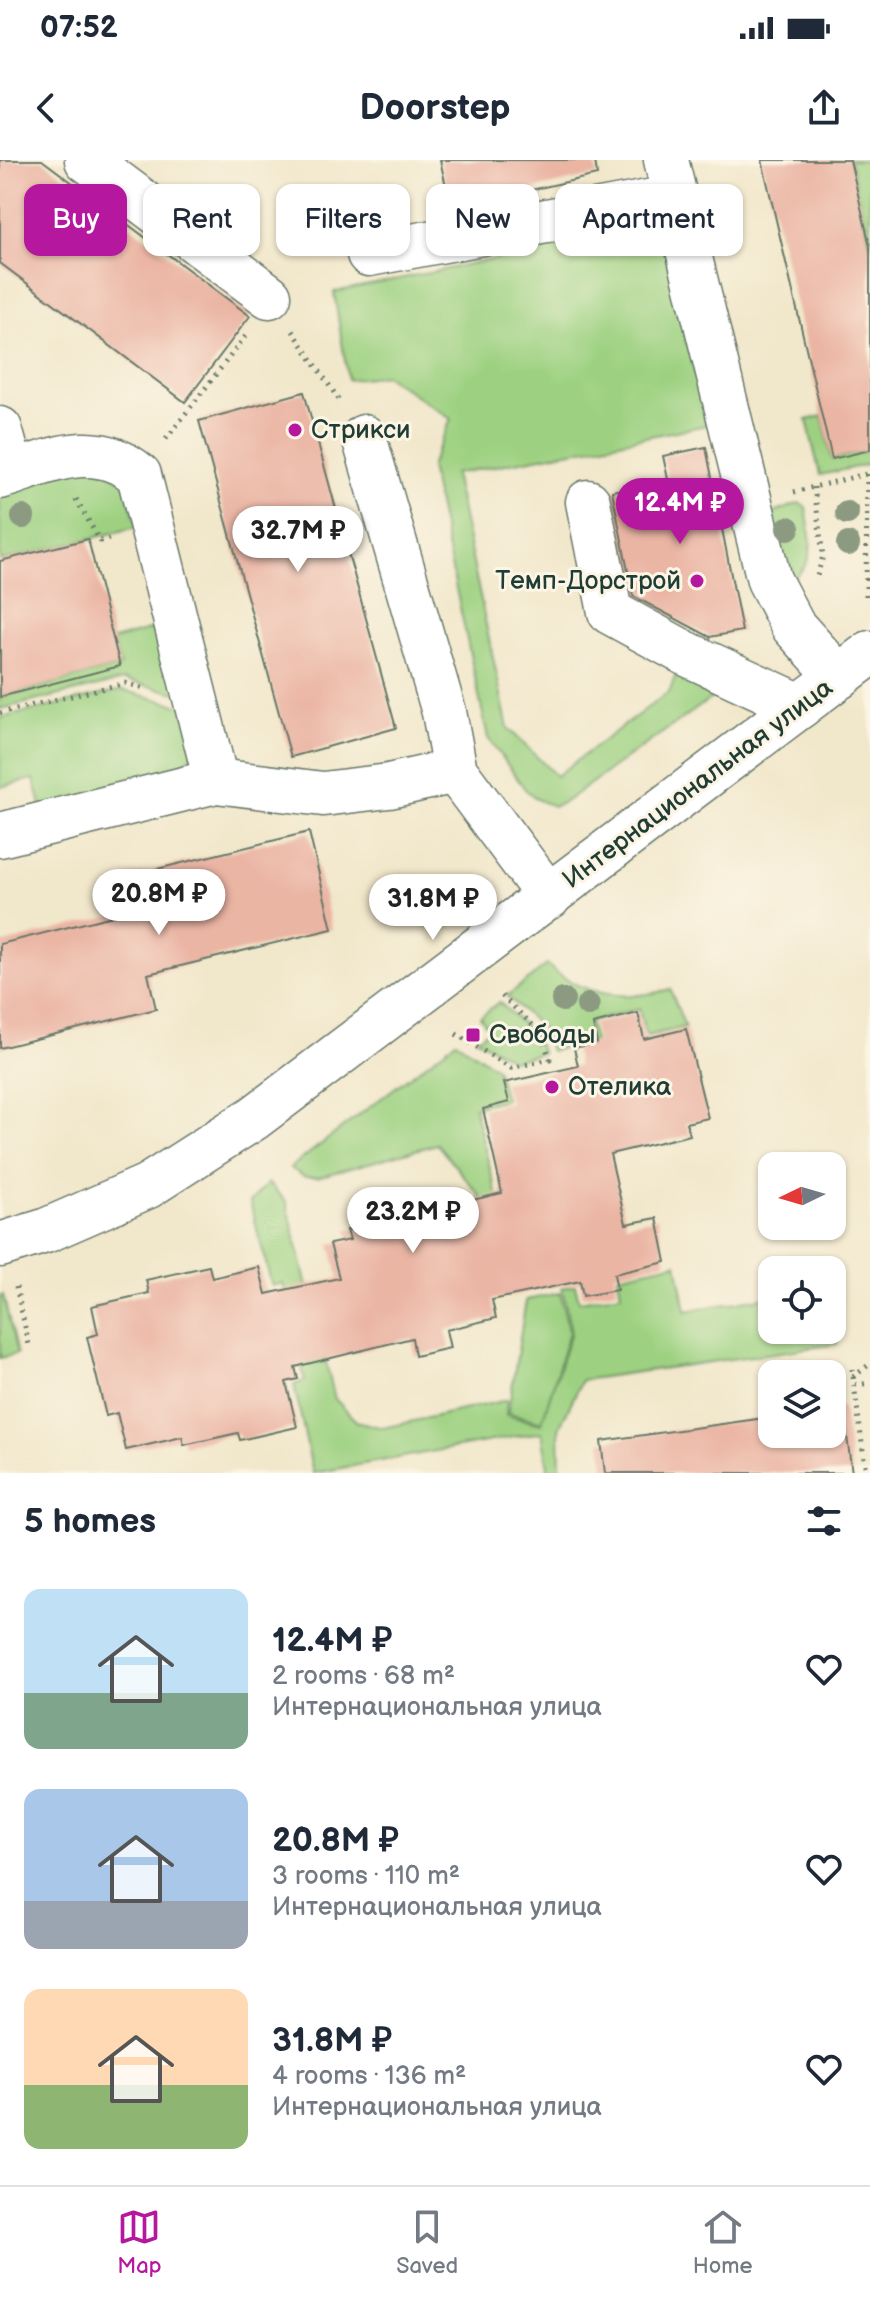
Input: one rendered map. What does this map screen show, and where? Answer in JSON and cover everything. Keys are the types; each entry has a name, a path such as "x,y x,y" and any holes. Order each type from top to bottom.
{"street":[{"path":"87,160 271,298"},
{"path":"410,244 670,178 769,580 793,626 854,665"},
{"path":"0,429 6,475 76,453 96,453 123,461 139,475 216,781"},
{"path":"364,437 444,712 455,771 549,897"},
{"path":"588,502 610,612 700,660 800,706"},
{"name":"Интернациональная улица","path":"7,1263 45,1231 148,1186 254,1118 854,665"},
{"path":"0,835 216,781 323,794 389,786 455,771"}],"path":[{"path":"139,475 271,298 364,437"},
{"path":"53,460 100,541 153,529"},
{"path":"750,504 868,474 866,596"},
{"path":"814,487 823,556 814,589"},
{"path":"0,713 125,683 196,703"},
{"path":"456,1034 511,1068 550,1059 541,1033 502,996"},
{"path":"7,1263 30,1349"},
{"path":"853,1377 870,1364"},
{"path":"852,1369 866,1473"},
{"path":"855,1385 870,1383"}],"green space":[{"path":"850,160 870,160 870,246"},
{"path":"555,247 555,256 667,256 707,425 454,474 508,728 556,776 670,691 679,665 730,685 563,803 553,806 538,800 525,789 488,738 430,467 451,419 385,375 348,380 334,292 511,256 539,256 539,250"},
{"path":"822,416 832,459 870,450 870,464 820,475 807,420"},
{"path":"82,462 124,480 137,527 0,561 0,488"},
{"path":"799,503 806,507 811,547 806,564 792,579 766,516"},
{"path":"163,626 180,694 124,680 0,709 0,697 120,666 113,640"},
{"path":"122,690 190,708 200,746 172,778 43,813 34,779 0,787 0,718"},
{"path":"547,965 575,984 605,994 637,995 670,989 685,1027 646,1036 639,1009 589,1022 594,1041 550,1051 543,1030 507,996"},
{"path":"499,1002 533,1034 542,1053 513,1060 477,1039 489,1029 480,1017"},
{"path":"456,1041 496,1068 505,1099 474,1107 500,1207 491,1209 437,1144 318,1177 305,1177 290,1168"},
{"path":"268,1183 286,1201 335,1399 356,1421 383,1428 507,1400 506,1415 541,1424 571,1332 562,1288 575,1285 579,1301 621,1294 618,1276 677,1263 686,1311 758,1298 758,1344 837,1344 582,1380 559,1428 560,1473 549,1473 542,1432 313,1473 294,1385 305,1381 283,1283 272,1286 250,1202"},
{"path":"560,1293 569,1332 542,1422 508,1413 526,1300"},
{"path":"3,1295 17,1354 0,1358 0,1296"}],"building":[{"path":"0,160 42,160 74,184 24,184 24,256 127,256 127,224 143,236 143,256 170,256 250,316 185,402 0,263"},
{"path":"440,160 595,160 597,175 539,188 539,184 446,184"},
{"path":"762,160 850,160 870,246 870,450 832,459"},
{"path":"304,392 396,728 291,757 199,421"},
{"path":"706,447 742,631 710,637 633,596 612,491 668,479 663,456"},
{"path":"88,539 120,666 0,697 0,561"},
{"path":"309,832 332,929 148,974 156,1009 0,1048 0,944 133,911 124,877"},
{"path":"638,1013 644,1039 686,1029 708,1118 686,1123 690,1135 610,1154 626,1224 657,1218 666,1262 614,1274 617,1290 583,1296 580,1281 492,1300 496,1318 446,1330 450,1348 415,1356 412,1338 295,1367 298,1379 286,1382 297,1427 240,1440 238,1433 184,1445 182,1437 126,1450 117,1413 106,1416 87,1337 98,1334 92,1306 149,1293 146,1280 209,1266 212,1278 259,1267 266,1294 339,1278 330,1244 350,1240 347,1230 502,1193 483,1109 509,1102 504,1083 578,1066 574,1048 597,1043 593,1024"},
{"path":"758,1419 758,1448 846,1448 846,1429 852,1473 605,1473 601,1441"}],"place":[{"name":"Стрикси","path":"295,430"},
{"name":"Темп-Дорстрой","path":"697,581"},
{"name":"Свободы","path":"473,1035"},
{"name":"Отелика","path":"552,1087"}]}
